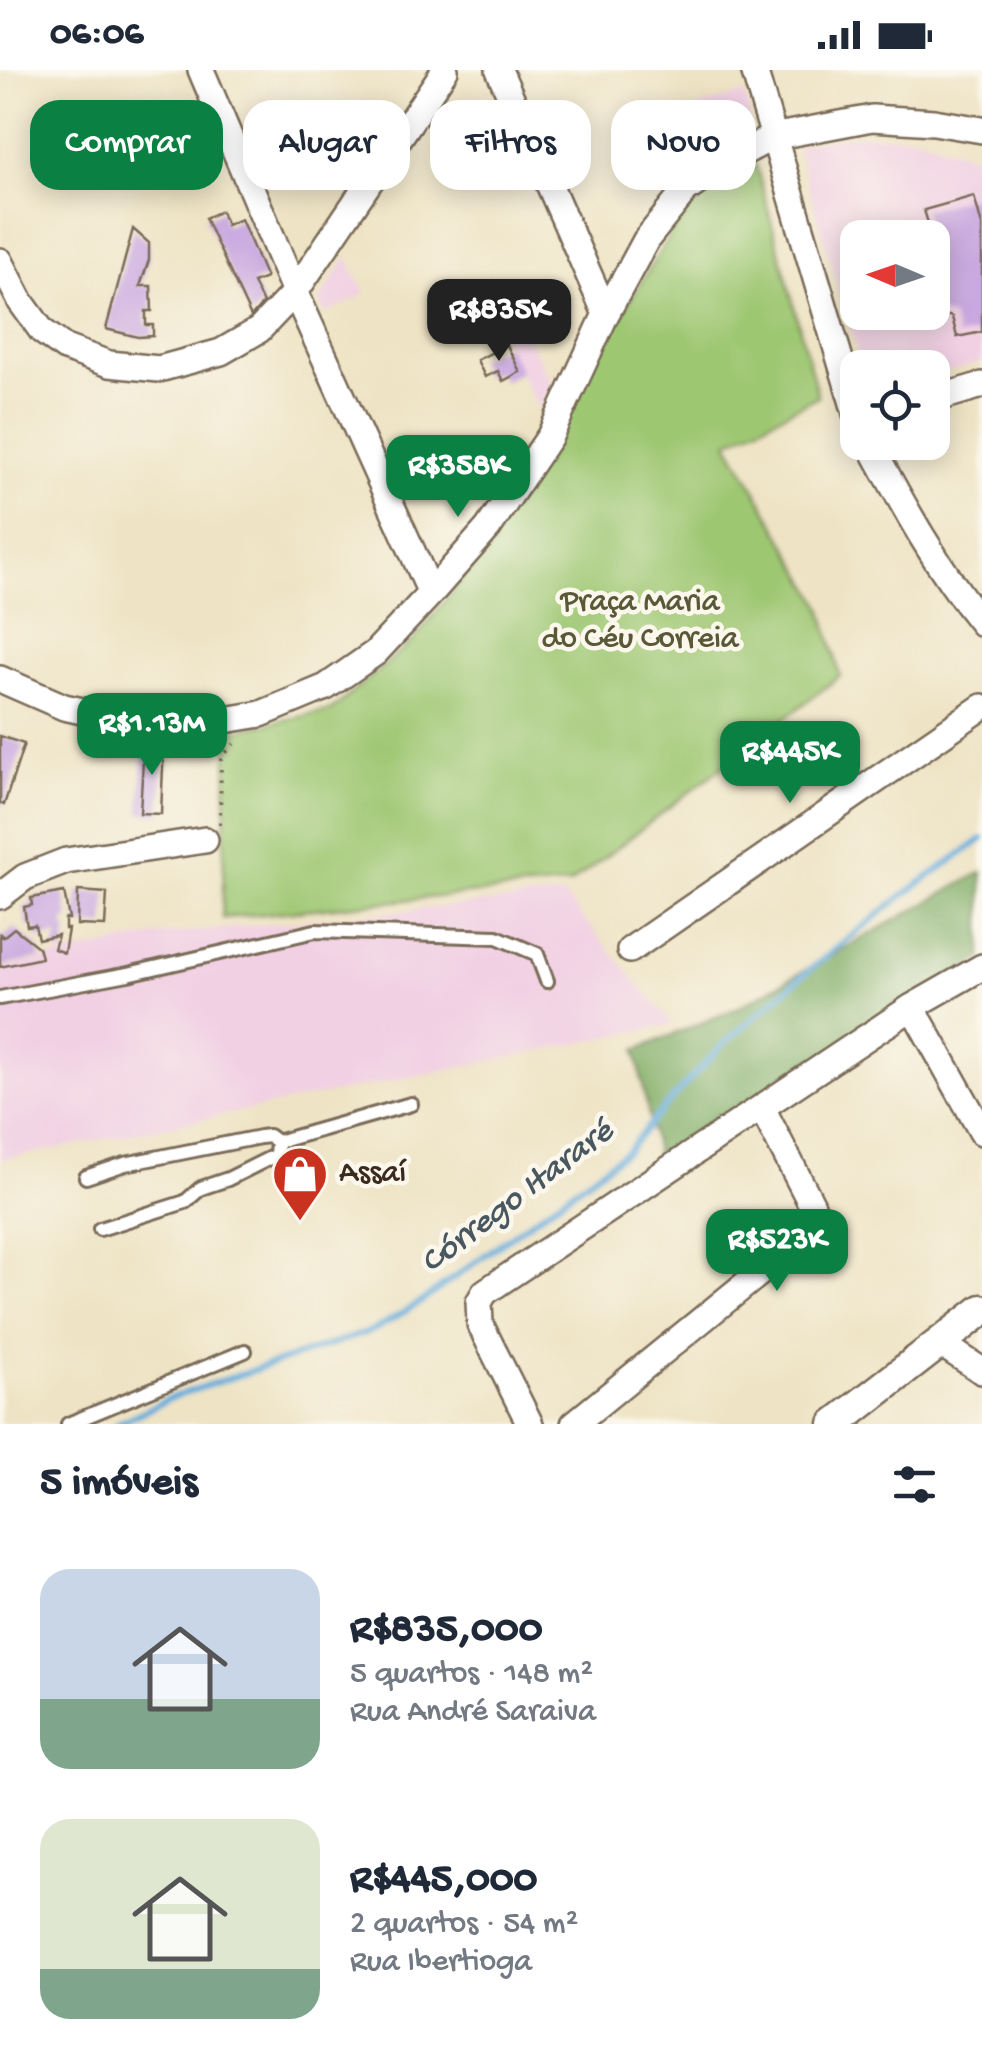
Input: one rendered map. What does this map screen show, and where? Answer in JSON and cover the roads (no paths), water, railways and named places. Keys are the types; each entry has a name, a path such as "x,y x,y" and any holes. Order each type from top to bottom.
{"street":[{"path":"202,70 295,292 432,593"},
{"path":"0,261 20,302 42,331 65,348 109,364 158,369 221,352 259,330 295,292 446,70"},
{"path":"500,70 606,314"},
{"path":"754,70 840,361"},
{"path":"0,679 64,707 133,722 194,725 261,714 326,687 375,653 488,528 550,436 606,314 646,240 686,190 772,137 872,118 982,130"},
{"path":"950,395 982,385"},
{"path":"879,460 912,522 982,623"},
{"path":"630,950 982,707"},
{"path":"0,896 26,877 66,861 204,840"},
{"path":"530,1424 480,1324 479,1302 484,1292 912,1007 982,967"},
{"path":"912,1007 982,1132"},
{"path":"574,1424 812,1227 812,1206 762,1108"},
{"path":"835,1424 982,1310"},
{"path":"940,1343 982,1371"}],"lane":[{"path":"0,998 128,974 315,931 496,937 537,954 547,981"},
{"path":"277,1142 410,1104"},
{"path":"86,1177 126,1164 260,1137 270,1136 277,1142"},
{"path":"100,1229 185,1202 201,1188 276,1155 277,1142"},
{"path":"68,1424 244,1351"}],"waterway":[{"name":"Córrego Itararé","path":"117,1424 173,1397 374,1330 421,1302 628,1150 722,1045 902,896 982,839"}],"place":[{"name":"Assaí","path":"300,1223"}],"park label":[{"name":"Praça Maria do Céu Correia","path":"640,622"}]}
